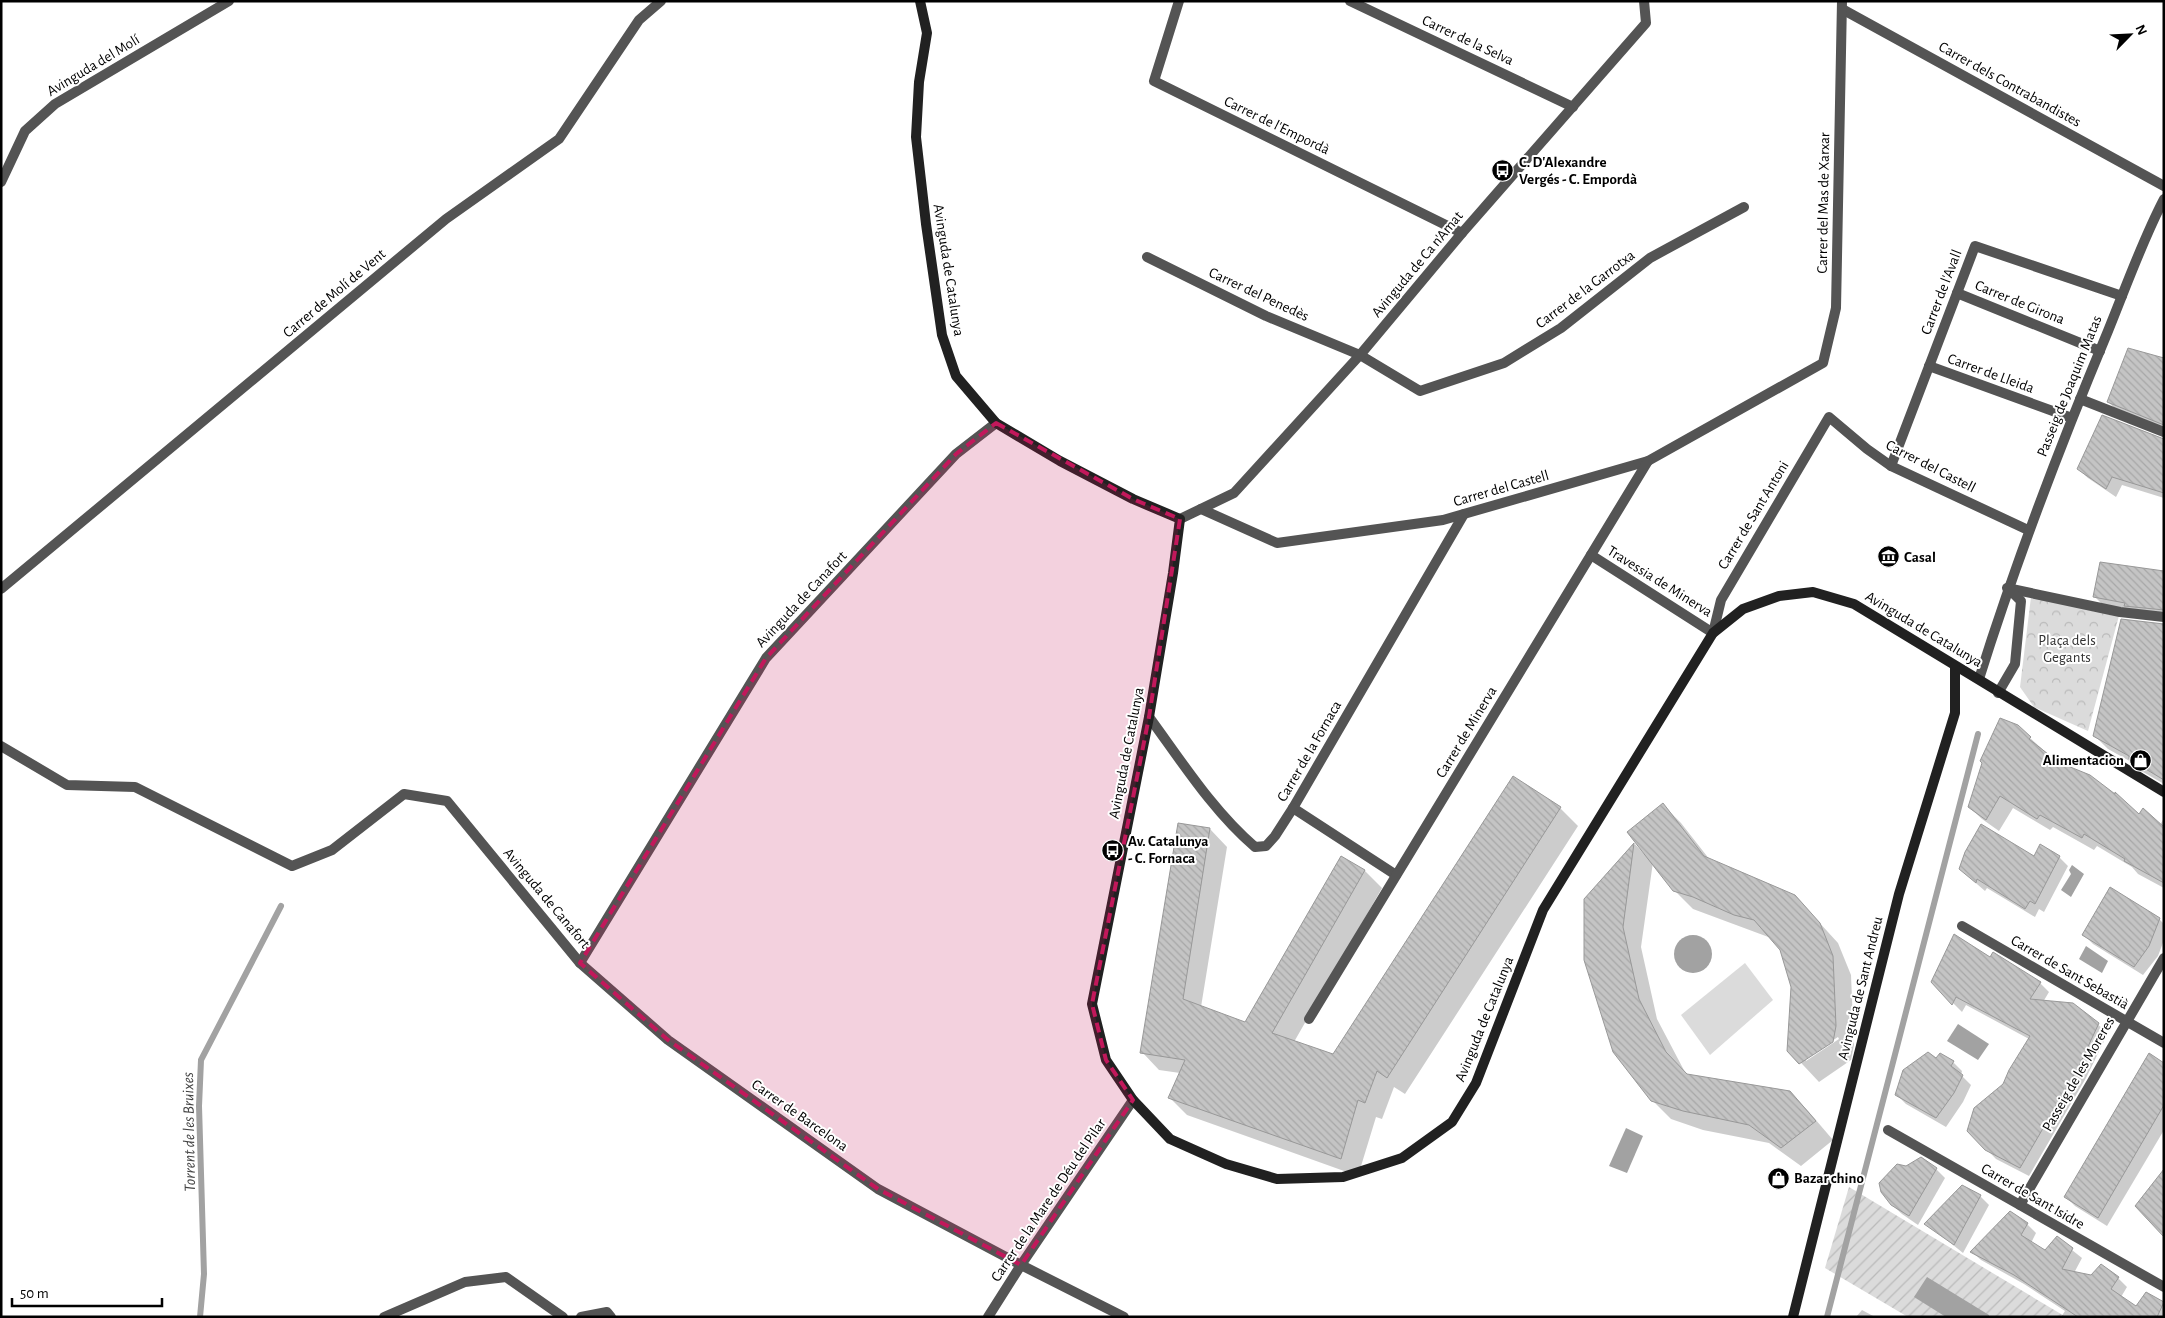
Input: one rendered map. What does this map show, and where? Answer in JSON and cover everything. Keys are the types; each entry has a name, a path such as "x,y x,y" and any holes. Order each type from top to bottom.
{"street":[{"name":"Avinguda del Molí","path":"1,182 25,131 55,104 229,1"},
{"name":"Carrer de Molí de Vent","path":"1,589 446,219 559,139 639,20 661,1"},
{"name":"Avinguda de Catalunya","path":"920,1 927,33 919,82 916,137 942,335 956,376 996,423 1133,500 1180,519 1149,717 1092,1004 1106,1060 1133,1100 1170,1139 1226,1164 1277,1179 1344,1177 1402,1158 1452,1122 1476,1083 1543,910 1713,633 1743,609 1779,596 1813,592 1854,604 2164,792"},
{"name":"Carrer de l'Empordà","path":"1179,1 1154,81 1462,233"},
{"name":"Carrer de la Selva","path":"1350,1 1573,106"},
{"name":"Avinguda de Ca n'Amat","path":"1180,519 1234,493 1360,355 1462,233 1646,23 1644,1"},
{"name":"Carrer dels Contrabandistes","path":"1842,5 2164,186"},
{"name":"Carrer del Mas de Xarxar","path":"1793,380 1822,363 1836,308 1842,5"},
{"name":"Passeig de Joaquim Matas","path":"1979,679 2028,530 2080,398 2122,296 2161,210 2164,198"},
{"name":"Carrer de la Garrotxa","path":"1360,355 1420,391 1504,363 1561,328 1650,258 1744,207"},
{"name":"Carrer de l'Avall","path":"1891,466 1975,246 2122,296"},
{"name":"Carrer del Penedès","path":"1147,257 1266,316 1360,355"},
{"name":"Carrer de Girona","path":"1957,293 2100,350"},
{"name":"Carrer de Lleida","path":"1929,366 2072,418"},
{"name":"Carrer del Castell","path":"1201,509 1277,543 1443,520 1648,461 1793,380"},
{"path":"2080,398 2164,432"},
{"name":"Carrer del Castell","path":"1829,417 1867,449 1891,466 2028,530"},
{"name":"Carrer de Sant Antoni","path":"1713,633 1721,600 1829,417"},
{"name":"Avinguda de Canafort","path":"1,746 67,786 135,787 292,866 332,850 404,794 447,801 580,962 766,658 956,454 996,423"},
{"name":"Carrer de Minerva","path":"1309,1020 1648,461"},
{"name":"Carrer de la Fornaca","path":"1149,717 1231,824 1255,847 1266,846 1275,836 1293,808 1464,514"},
{"name":"Travessia de Minerva","path":"1591,555 1713,633"},
{"path":"2008,588 2120,612 2164,617"},
{"path":"1998,692 2015,664 2021,601 2008,588"},
{"name":"Avinguda de Sant Andreu","path":"1793,1317 1899,894 1955,713 1955,667"},
{"path":"1293,808 1396,875"},
{"name":"Carrer de Sant Sebastià","path":"1962,926 2164,1043"},
{"name":"Passeig de les Moreres","path":"2020,1206 2164,958"},
{"name":"Carrer de Barcelona","path":"580,962 668,1040 878,1189 1124,1317"},
{"name":"Carrer de la Mare de Déu del Pilar","path":"988,1317 1133,1100"},
{"name":"Carrer de Sant Isidre","path":"1888,1130 2164,1287"},
{"path":"384,1317 464,1282 506,1277 563,1317"},
{"path":"582,1317 607,1312 611,1317"}],"highlighted area":[{"path":"996,423 1133,499 1180,519 1149,717 1092,1004 1106,1060 1133,1100 1021,1265 878,1189 668,1040 580,963 766,658 956,454"}],"green space":[{"name":"Plaça dels Gegants","path":"2031,597 2120,612 2088,731 2034,707 2020,687"},
{"path":"1745,963 1773,1000 1710,1055 1681,1015"},
{"path":"1849,1187 2066,1317 1908,1317 1825,1268"}],"shaded area":[{"path":"2072,865 2084,874 2071,897 2061,890 2071,874 2069,870"},
{"path":"1693,935 1707,940 1712,954 1707,968 1693,973 1679,968 1674,954 1679,940"},
{"path":"2086,946 2108,961 2102,973 2079,959"},
{"path":"1958,1024 1989,1044 1978,1060 1947,1041"},
{"path":"1626,1128 1643,1136 1627,1173 1609,1166"},
{"path":"1927,1277 1989,1315 1989,1317 1946,1317 1914,1297"}],"building":[{"path":"2128,348 2164,358 2164,425 2107,402"},
{"path":"2102,415 2164,439 2164,493 2112,477 2106,489 2077,469"},
{"path":"2100,562 2164,571 2164,610 2124,606 2125,603 2093,597"},
{"path":"2121,619 2164,624 2164,780 2129,759 2129,756 2093,736"},
{"path":"2000,718 2018,725 2031,737 2029,739 2058,762 2090,775 2115,794 2115,792 2139,814 2143,808 2164,827 2164,883 2124,861 2125,859 2084,834 2082,838 2040,815 2037,819 2000,796 1986,820 1968,807 1982,763 1980,761"},
{"path":"1513,776 1561,807 1387,1078 1377,1071 1365,1103 1358,1100 1341,1159 1168,1098 1185,1060 1140,1053 1178,823 1210,828 1183,999 1245,1022 1341,856 1365,870 1272,1033 1333,1054"},
{"path":"1663,803 1704,856 1795,895 1820,923 1833,956 1836,1026 1833,1042 1799,1064 1787,1051 1791,987 1780,950 1754,920 1734,915 1693,897 1673,891 1627,832"},
{"path":"1981,824 2034,856 2040,844 2060,856 2035,904 2030,901 2025,909 1977,879 1976,883 1959,869 1965,852"},
{"path":"1634,843 1623,927 1639,999 1666,1052 1687,1074 1790,1091 1816,1121 1781,1148 1749,1125 1683,1111 1651,1101 1613,1052 1584,960 1584,899"},
{"path":"2110,887 2160,918 2149,946 2134,967 2082,935"},
{"path":"1954,934 1990,957 1993,952 2041,982 2030,999 2073,1003 2099,1023 2078,1068 2020,1168 1985,1150 1967,1131 1974,1108 2003,1084 2009,1070 2030,1036 1956,997 1952,1005 1931,982"},
{"path":"1928,1052 1936,1058 1940,1053 1954,1061 1951,1066 1963,1075 1954,1093 1936,1118 1895,1095 1903,1070"},
{"path":"2149,1053 2164,1063 2164,1105 2098,1218 2064,1197"},
{"path":"1921,1157 1937,1168 1909,1216 1891,1205 1881,1192 1879,1183 1897,1164 1906,1166"},
{"path":"2164,1169 2164,1237 2135,1206"},
{"path":"1962,1185 1981,1195 1954,1245 1924,1224"},
{"path":"2010,1211 2028,1223 2021,1235 2045,1250 2057,1236 2073,1248 2062,1269 2091,1275 2101,1264 2119,1277 2111,1289 2136,1306 2146,1292 2164,1302 2157,1317 2078,1317 2014,1275 1970,1252"}],"waterway":[{"path":"1827,1317 1978,734"},
{"name":"Torrent de les Bruixes","path":"200,1317 204,1274 199,1106 201,1060 281,906"}],"place":[{"name":"C. D'Alexandre Vergés - C. Empordà","path":"1503,171"},
{"name":"Casal","path":"1888,557"},
{"name":"Alimentacion","path":"2140,760"},
{"name":"Av. Catalunya - C. Fornaca","path":"1112,850"},
{"name":"Bazar chino","path":"1778,1178"}]}
